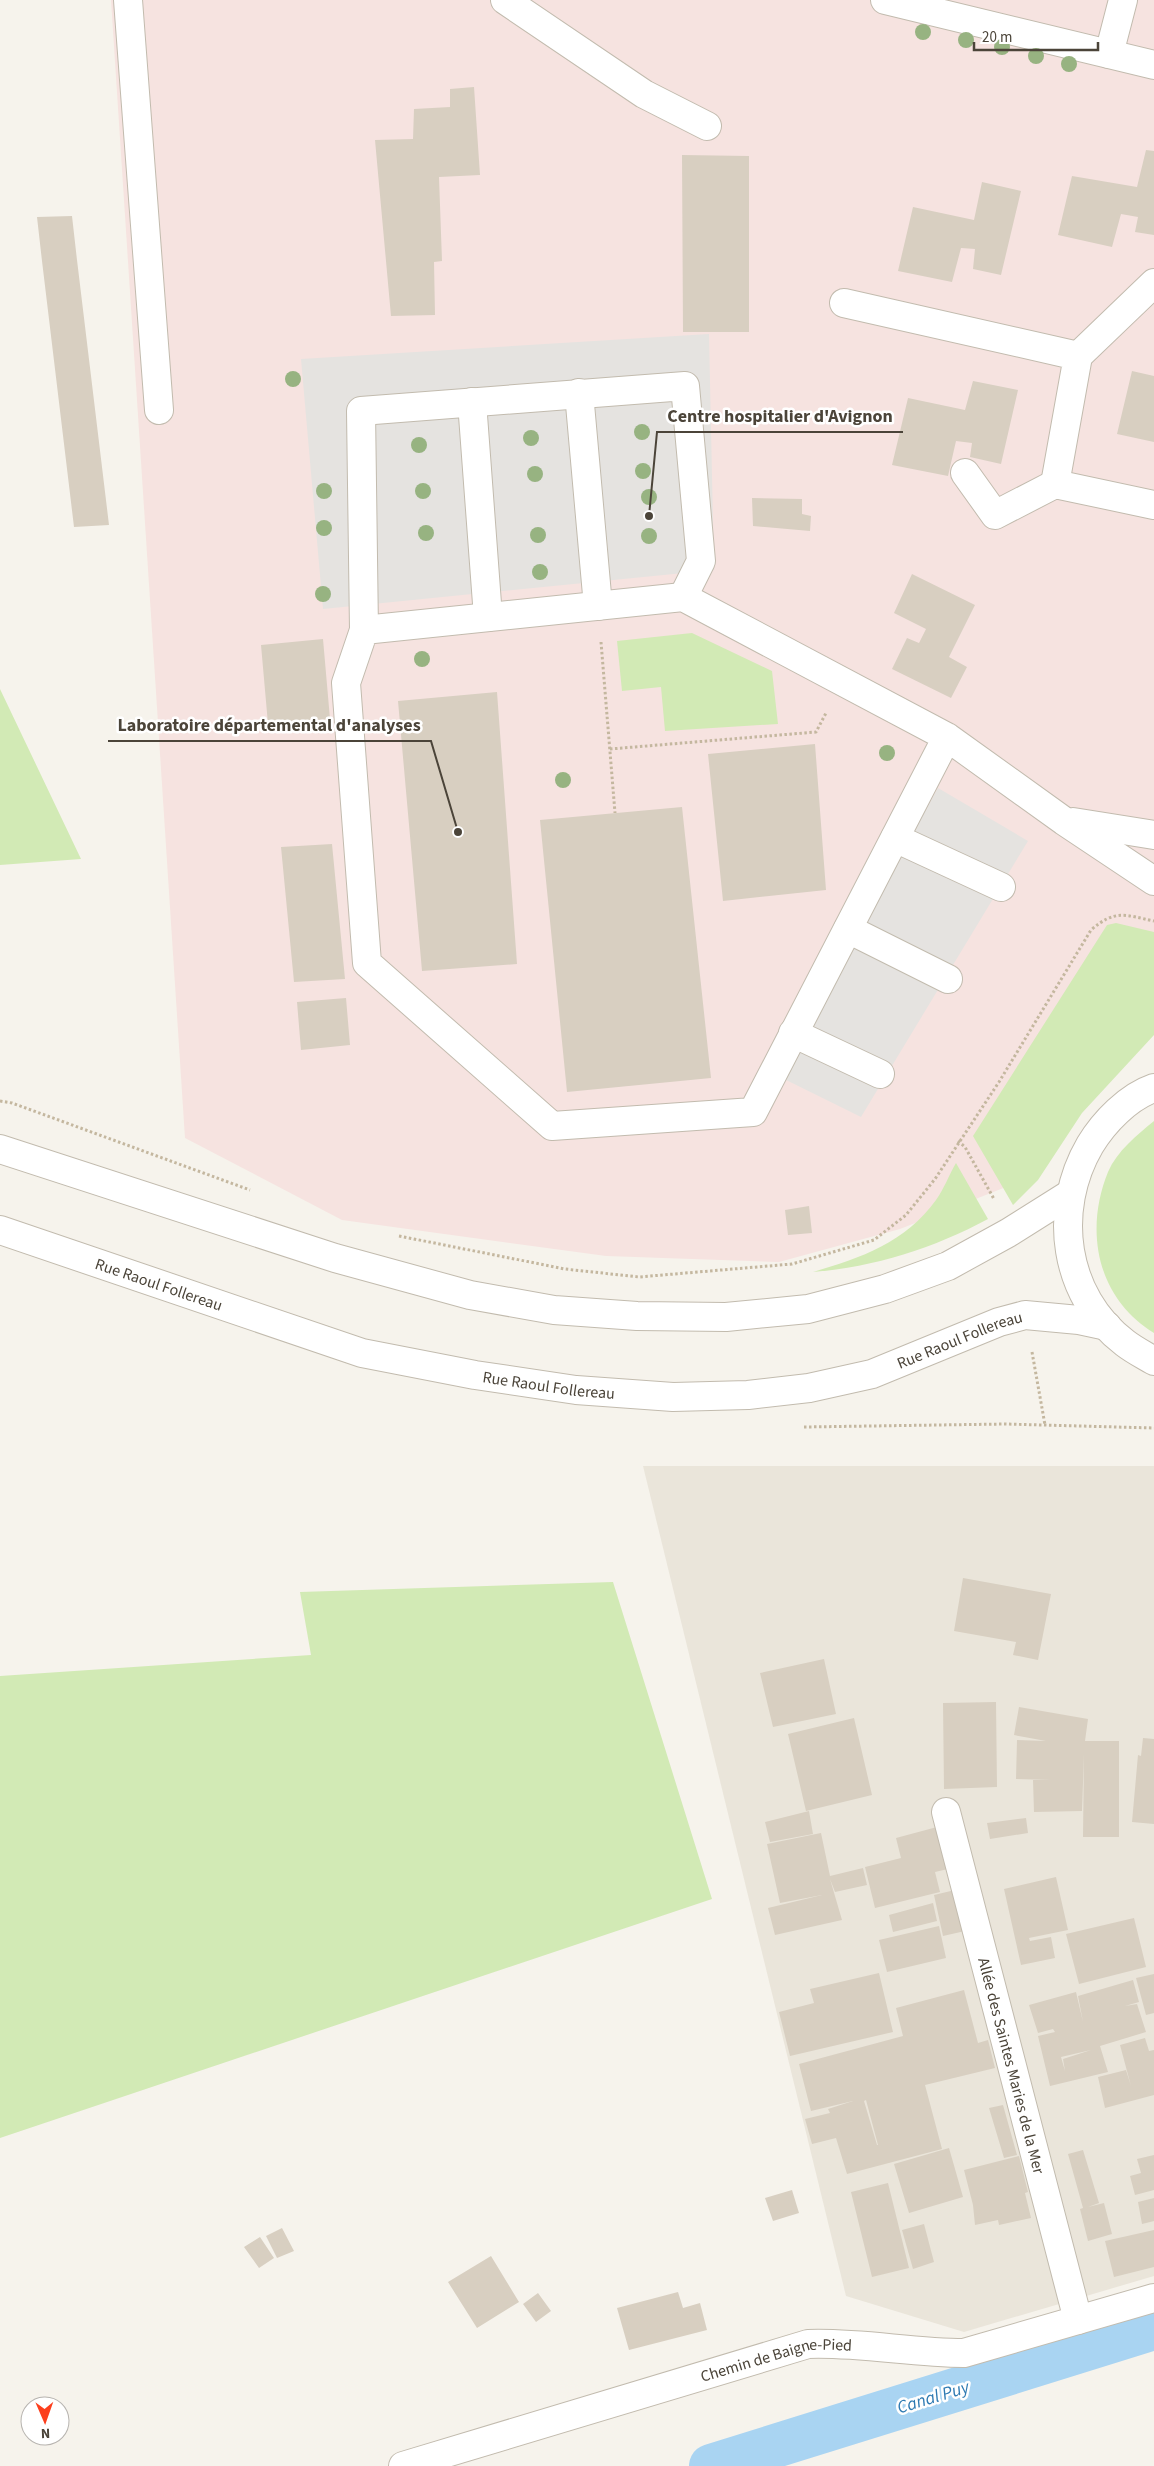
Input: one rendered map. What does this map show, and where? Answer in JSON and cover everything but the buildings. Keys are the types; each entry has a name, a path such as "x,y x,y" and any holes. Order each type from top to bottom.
{"street":[{"path":"128,0 159,410"},
{"path":"505,0 644,94 707,126"},
{"path":"885,0 973,10 1109,54 1154,65"},
{"path":"1109,54 1123,0"},
{"path":"1055,484 1078,356 1154,283"},
{"path":"844,303 1078,356"},
{"path":"683,597 701,561 685,386 361,411 364,630 346,683 367,963 552,1126 752,1112 947,737"},
{"path":"579,394 598,606"},
{"path":"472,402 488,617"},
{"path":"965,473 995,515 1055,484 1154,505"},
{"path":"364,630 683,597 947,737 1154,881"},
{"path":"1064,820 1154,834"},
{"path":"895,838 1001,887"},
{"path":"848,930 948,979"},
{"path":"793,1033 880,1074"},
{"path":"1152,1086 1121,1108 1097,1133 1080,1162 1070,1194 1067,1227 1071,1260 1083,1291 1107,1326 1125,1343 1154,1361"},
{"path":"0,1149 335,1258 470,1295 554,1310 637,1316 726,1317 808,1309 885,1288 948,1266 1008,1233 1070,1194"},
{"name":"Rue Raoul Follereau","path":"0,1230 362,1353 475,1376 576,1390 673,1397 748,1395 809,1388 872,1374 999,1322 1024,1315 1079,1320 1107,1326"},
{"name":"Allée des Saintes Maries de la Mer","path":"946,1812 1078,2320"},
{"name":"Chemin de Baigne-Pied","path":"403,2466 808,2344 836,2343 934,2353 964,2353 1154,2298"}],"path":[{"path":"598,606 615,813"},
{"path":"610,749 816,732 843,682"},
{"path":"393,1235 565,1269 639,1276 792,1264 874,1240 906,1215 935,1178 999,1082 1091,930 1105,918 1124,914 1154,921"},
{"path":"0,1101 12,1103 256,1192"},
{"path":"958,1141 965,1147 997,1204"},
{"path":"1030,1343 1045,1426 1154,1428"}],"shaded area":[{"path":"111,0 1154,0 1154,1032 1016,1183 900,1229 779,1262 606,1256 342,1220 185,1138"},
{"path":"709,334 714,570 323,609 301,359"},
{"path":"938,788 1028,841 861,1117 778,1076"},
{"path":"643,1466 1154,1466 1154,2276 964,2332 846,2296"}],"green space":[{"path":"692,633 772,671 778,724 665,731 661,687 622,691 617,641"},
{"path":"0,689 81,859 0,865"},
{"path":"1116,923 1154,932 1154,1035 1082,1113 1038,1180 1013,1205 973,1136 1107,925"},
{"path":"1154,1121 1154,1333 1135,1318 1119,1301 1108,1282 1101,1262 1097,1240 1097,1217 1101,1194 1112,1164 1122,1150"},
{"path":"956,1163 988,1219 947,1239 881,1261 813,1272 848,1261 897,1238 924,1215 936,1200"},
{"path":"613,1582 712,1899 0,2138 0,1676 311,1655 300,1592"}],"waterway":[{"name":"Canal Puy","path":"711,2466 1154,2328"}],"place":[{"name":"Centre hospitalier d'Avignon","path":"649,516"},
{"name":"Laboratoire départemental d'analyses","path":"458,832"}]}
